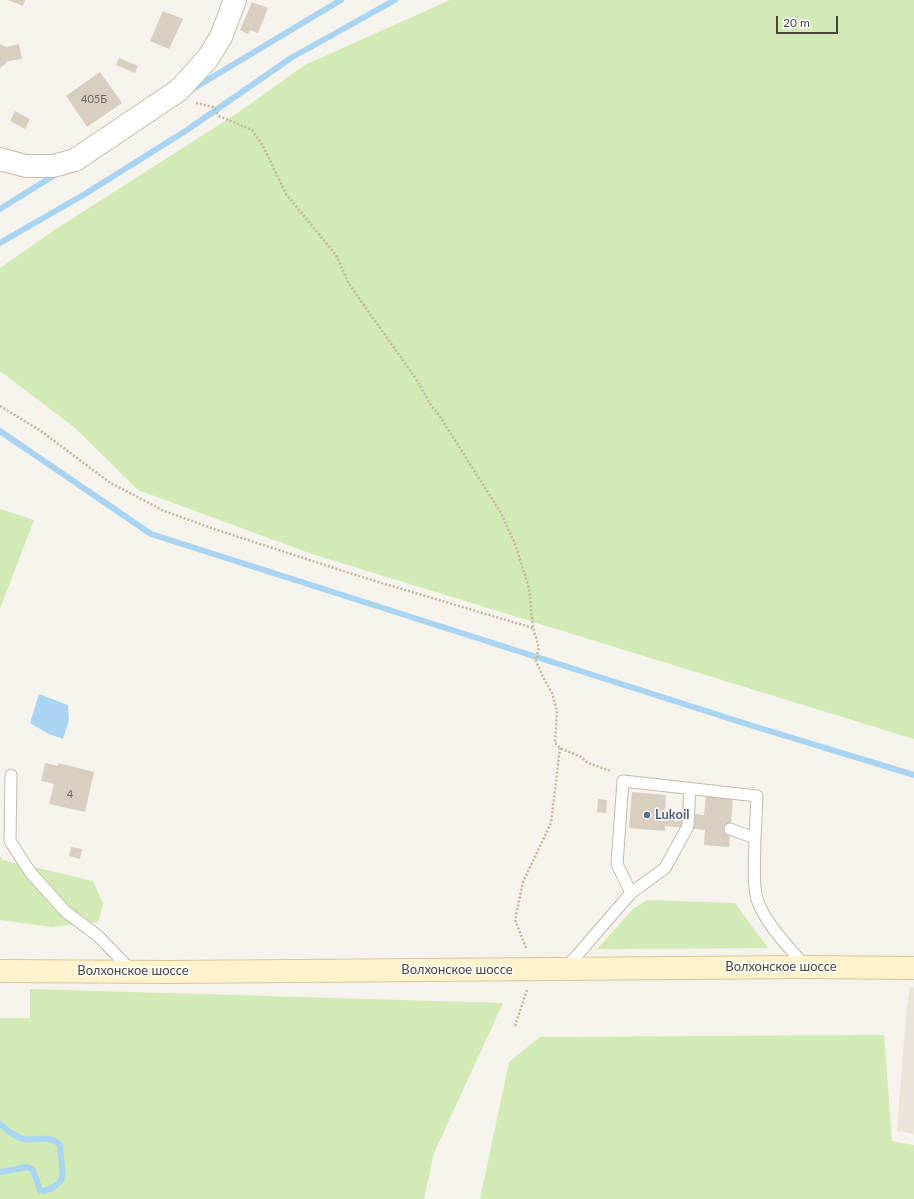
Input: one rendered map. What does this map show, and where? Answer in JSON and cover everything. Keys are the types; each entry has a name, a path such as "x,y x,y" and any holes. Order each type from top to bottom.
{"main road":[{"name":"Волхонское шоссе","path":"0,971 534,970 566,968 806,966 914,968"}],"street":[{"path":"0,158 26,166 53,166 75,160 179,90 208,58 221,37 235,0"}],"lane":[{"path":"11,775 10,841 30,872 65,911 98,936 133,971"},
{"path":"631,893 617,864 623,781 757,796 755,876 758,902 772,927 806,966"},
{"path":"566,968 631,893 665,868 688,827 690,788"},
{"path":"730,829 755,838"}],"path":[{"path":"193,102 212,107 219,116 252,130 263,146 286,194 336,255 349,284 399,357 416,378 432,407 439,415 489,493 501,513 525,573 529,588 534,628 539,648 536,661 554,699 557,711 555,743 560,748 581,757 595,766 611,771"},
{"path":"0,406 41,431 109,482 164,510 220,531 358,576 534,628"},
{"path":"515,1026 534,970 516,920 523,882 550,823 560,748"}],"shaded area":[{"path":"910,987 914,987 914,1134 897,1131 906,1015"}],"green space":[{"path":"450,0 914,0 914,739 312,554 138,490 74,427 0,371 0,268 59,227 236,114 305,65"},
{"path":"0,509 34,520 0,609"},
{"path":"0,856 3,860 93,881 103,904 98,922 52,927 0,920"},
{"path":"647,900 735,903 768,948 597,949 633,909"},
{"path":"30,989 503,1003 434,1153 424,1199 0,1199 0,1018 30,1018"},
{"path":"884,1035 892,1141 914,1145 914,1199 480,1199 509,1062 540,1037"}],"water":[{"path":"39,694 68,705 69,720 63,739 49,734 30,723"}],"building":[{"path":"8,0 25,0 23,6"},
{"path":"252,2 268,8 258,33 250,30 248,34 240,30"},
{"path":"163,11 183,19 169,49 150,41"},
{"path":"0,44 6,47 19,44 22,59 8,61 0,68"},
{"path":"119,58 138,66 135,73 116,65"},
{"path":"100,72 122,103 87,127 66,96"},
{"path":"15,111 30,119 25,129 10,121"},
{"path":"45,763 58,766 58,763 94,772 85,812 49,804 54,784 41,781"},
{"path":"632,792 666,795 665,811 704,815 706,796 733,798 729,847 704,845 705,830 665,826 665,831 629,828"},
{"path":"598,799 607,800 606,813 597,812"},
{"path":"71,847 82,849 80,859 69,856"}],"waterway":[{"path":"191,90 341,0"},
{"path":"0,243 85,194 187,130 291,58 395,0"},
{"path":"0,209 58,173"},
{"path":"0,431 151,534 753,726 914,775"},
{"path":"0,1124 17,1137 24,1139 48,1139 60,1145 63,1174 59,1183 45,1191 40,1190 33,1170 27,1167 0,1172"}],"place":[{"name":"Lukoil","path":"647,815"}]}
